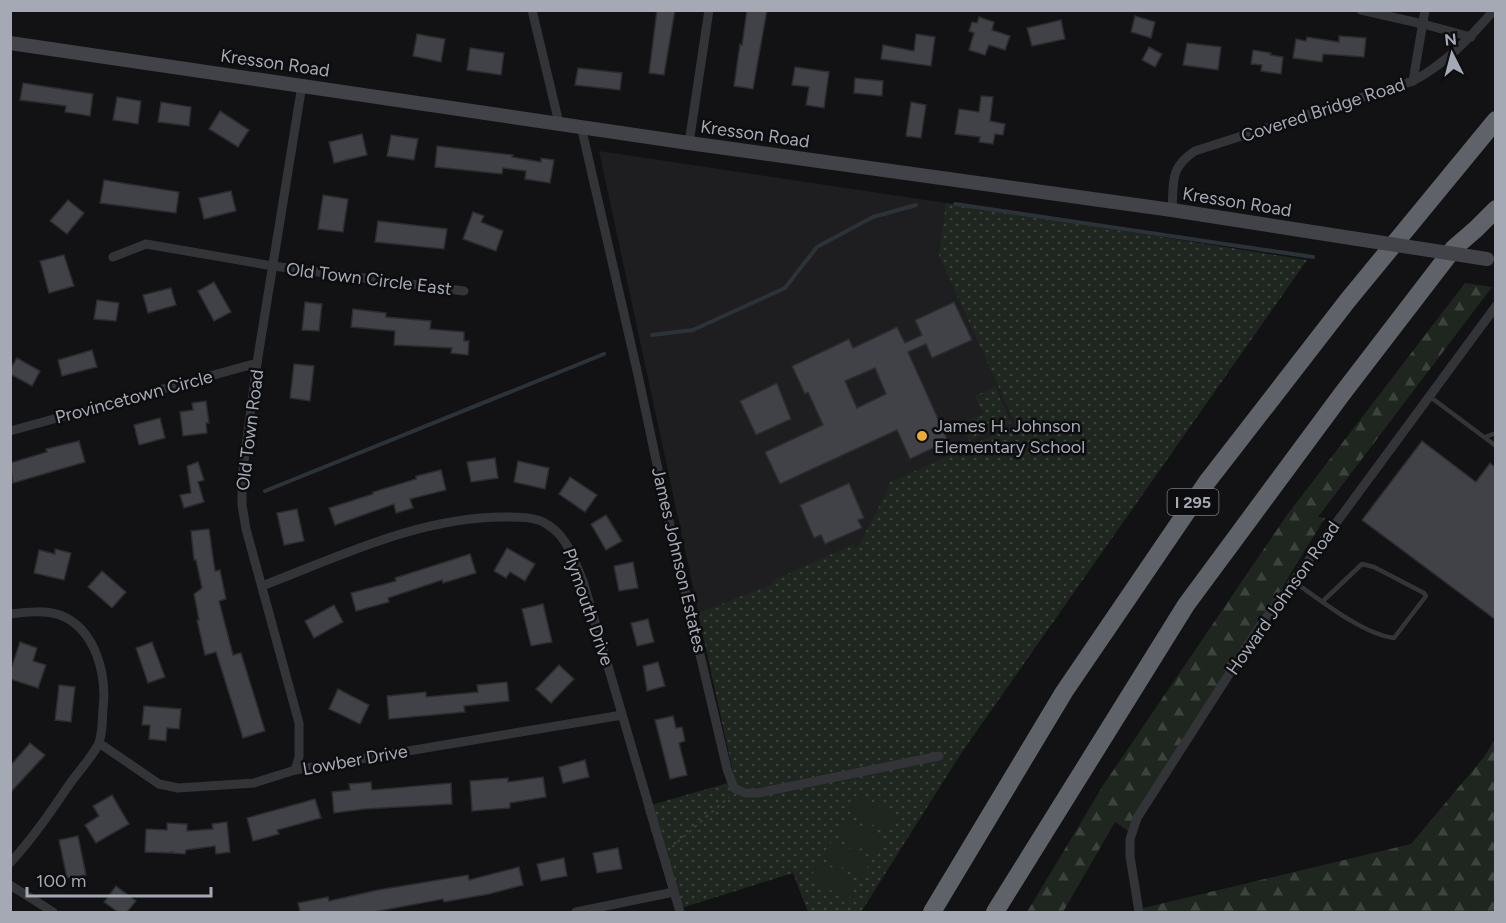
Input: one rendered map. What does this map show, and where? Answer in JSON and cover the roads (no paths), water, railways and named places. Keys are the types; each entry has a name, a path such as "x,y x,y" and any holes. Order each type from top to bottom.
{"highway":[{"name":"I 295","path":"932,912 1064,692 1207,482 1348,300 1496,120"},
{"path":"995,912 1186,605 1342,394 1454,248 1496,209"}],"street":[{"path":"532,10 559,123"},
{"path":"689,143 710,10"},
{"path":"1361,10 1471,37"},
{"path":"1413,81 1425,10"},
{"name":"Covered Bridge Road","path":"1172,210 1177,166 1195,151 1413,81 1433,70 1471,37 1494,10"},
{"name":"Kresson Road","path":"10,43 689,143 1172,210 1491,260"},
{"name":"Old Town Road","path":"295,770 299,757 299,723 242,505 242,477 257,363 302,85"},
{"name":"James Johnson Estates","path":"581,126 686,595 727,769 734,788 745,793 758,793 939,756"},
{"name":"Old Town Circle East","path":"113,257 146,244 273,266 464,291"},
{"name":"Howard Johnson Road","path":"1139,912 1130,848 1130,839 1137,818 1258,629 1496,306"},
{"name":"Provincetown Circle","path":"10,431 257,363"},
{"name":"Plymouth Drive","path":"262,586 367,545 424,528 490,517 525,517 543,522 566,540 583,580 680,912"},
{"path":"10,614 34,611 60,615 79,626 92,643 99,663 104,704 99,743 29,842 10,863"},
{"name":"Lowber Drive","path":"99,743 159,784 178,788 254,783 295,770 622,715"},
{"path":"10,885 53,912"},
{"path":"576,912 674,892"}],"lane":[{"path":"1429,396 1496,446"},
{"path":"1485,438 1496,433"},
{"path":"1293,581 1351,620 1394,638 1426,596 1374,567 1362,564 1323,601"}],"waterway":[{"path":"955,204 1313,257"},
{"path":"652,335 693,330 785,288 817,247 873,217 916,205"},
{"path":"265,491 604,354"}],"place":[{"name":"James H. Johnson Elementary School","path":"922,436"}]}
